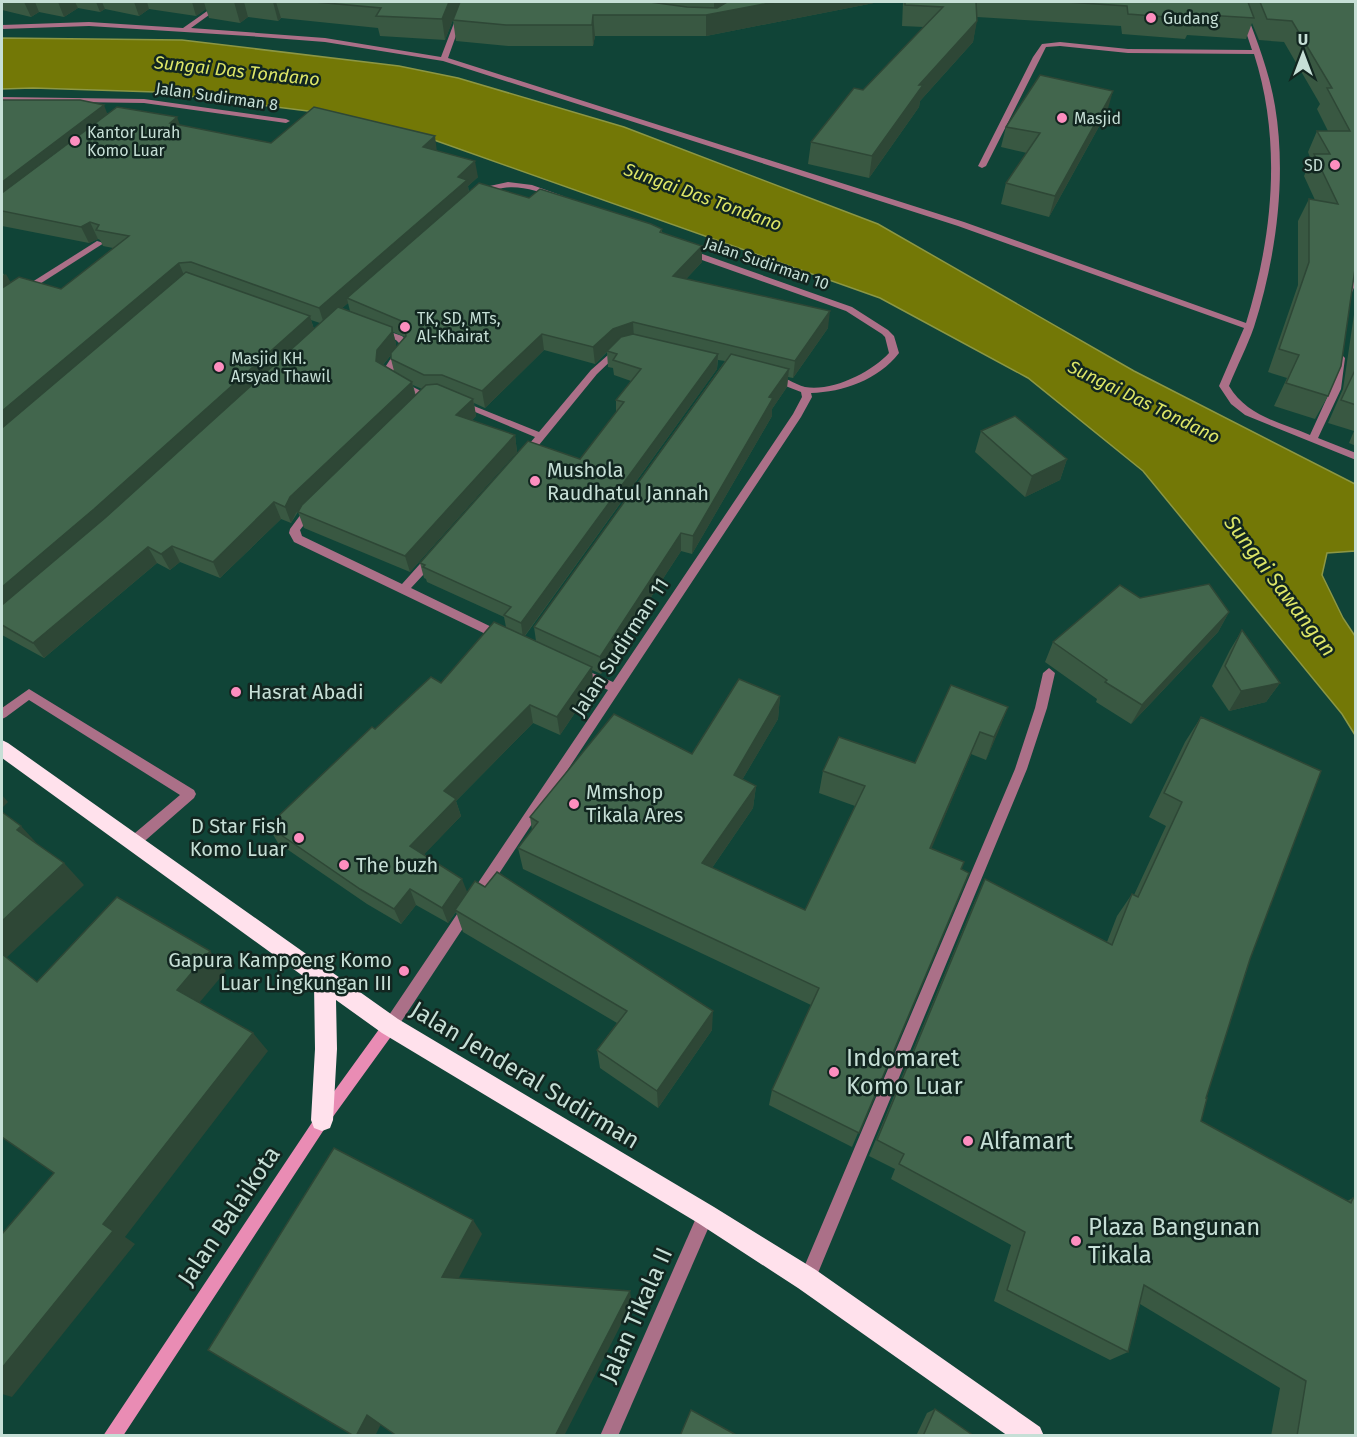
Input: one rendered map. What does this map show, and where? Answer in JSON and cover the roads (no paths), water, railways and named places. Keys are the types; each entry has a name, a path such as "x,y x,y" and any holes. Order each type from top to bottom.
{"highway":[{"name":"Jalan Jenderal Sudirman","path":"2,748 390,1026 706,1215 807,1279 1031,1436"},
{"path":"322,1120 327,1010 324,978"}],"main road":[{"name":"Jalan Balaikota","path":"112,1436 322,1120 390,1026"}],"street":[{"path":"186,29 224,2"},
{"path":"444,59 465,2"},
{"path":"1239,2 1257,52 1273,119 1274,195 1263,272 1249,327 1224,386 1234,402 1248,413 1356,457"},
{"path":"2,27 89,24 186,29 325,40 444,59 949,220 1249,327"},
{"path":"982,166 1044,45 1060,44 1128,51 1257,52"},
{"path":"2,99 144,101"},
{"name":"Jalan Sudirman 8","path":"135,108 144,101 286,121"},
{"path":"469,203 487,188 516,184 570,199"},
{"path":"2,304 99,243"},
{"name":"Jalan Sudirman 10","path":"681,249 830,301 864,317 890,336 894,353 890,359 868,374 840,387 805,390"},
{"path":"1348,298 1356,268"},
{"path":"370,328 399,338 405,344 404,351 388,368 388,378 430,396 418,404"},
{"path":"1313,439 1336,389 1342,343"},
{"path":"518,462 594,372 623,347"},
{"path":"761,375 789,382 805,390"},
{"name":"Jalan Sudirman 11","path":"390,1026 798,415 807,397 805,390"},
{"path":"453,400 541,436"},
{"path":"317,503 298,524 294,533 298,539 507,639"},
{"path":"403,590 441,547"},
{"path":"565,666 616,689"},
{"path":"807,1279 1021,769 1041,708 1049,672"},
{"path":"2,714 29,694 190,794 134,842"},
{"name":"Jalan Tikala II","path":"609,1436 706,1215"}],"water":[{"path":"2,38 182,40 399,66 458,78 624,127 878,224 1134,371 1355,484 1355,551 1327,553 1322,575 1343,618 1355,636 1355,735 1342,714 1143,471 1028,378 880,298 434,140 332,114 156,92 2,89"}],"place":[{"name":"Gudang","path":"1151,18"},
{"name":"Masjid","path":"1062,118"},
{"name":"Kantor Lurah Komo Luar","path":"75,141"},
{"name":"SD","path":"1335,165"},
{"name":"TK, SD, MTs, Al-Khairat","path":"405,327"},
{"name":"Masjid KH. Arsyad Thawil","path":"219,367"},
{"name":"Mushola Raudhatul Jannah","path":"535,481"},
{"name":"Hasrat Abadi","path":"236,692"},
{"name":"Mmshop Tikala Ares","path":"574,804"},
{"name":"D Star Fish Komo Luar","path":"299,838"},
{"name":"The buzh","path":"344,865"},
{"name":"Gapura Kampoeng Komo Luar Lingkungan III","path":"404,971"},
{"name":"Indomaret Komo Luar","path":"834,1072"},
{"name":"Alfamart","path":"968,1141"},
{"name":"Plaza Bangunan Tikala","path":"1076,1241"}],"water label":[{"name":"Sungai Das Tondano","path":"237,71"},
{"name":"Sungai Das Tondano","path":"703,197"},
{"name":"Sungai Das Tondano","path":"1144,402"},
{"name":"Sungai Sawangan","path":"1280,586"}]}
